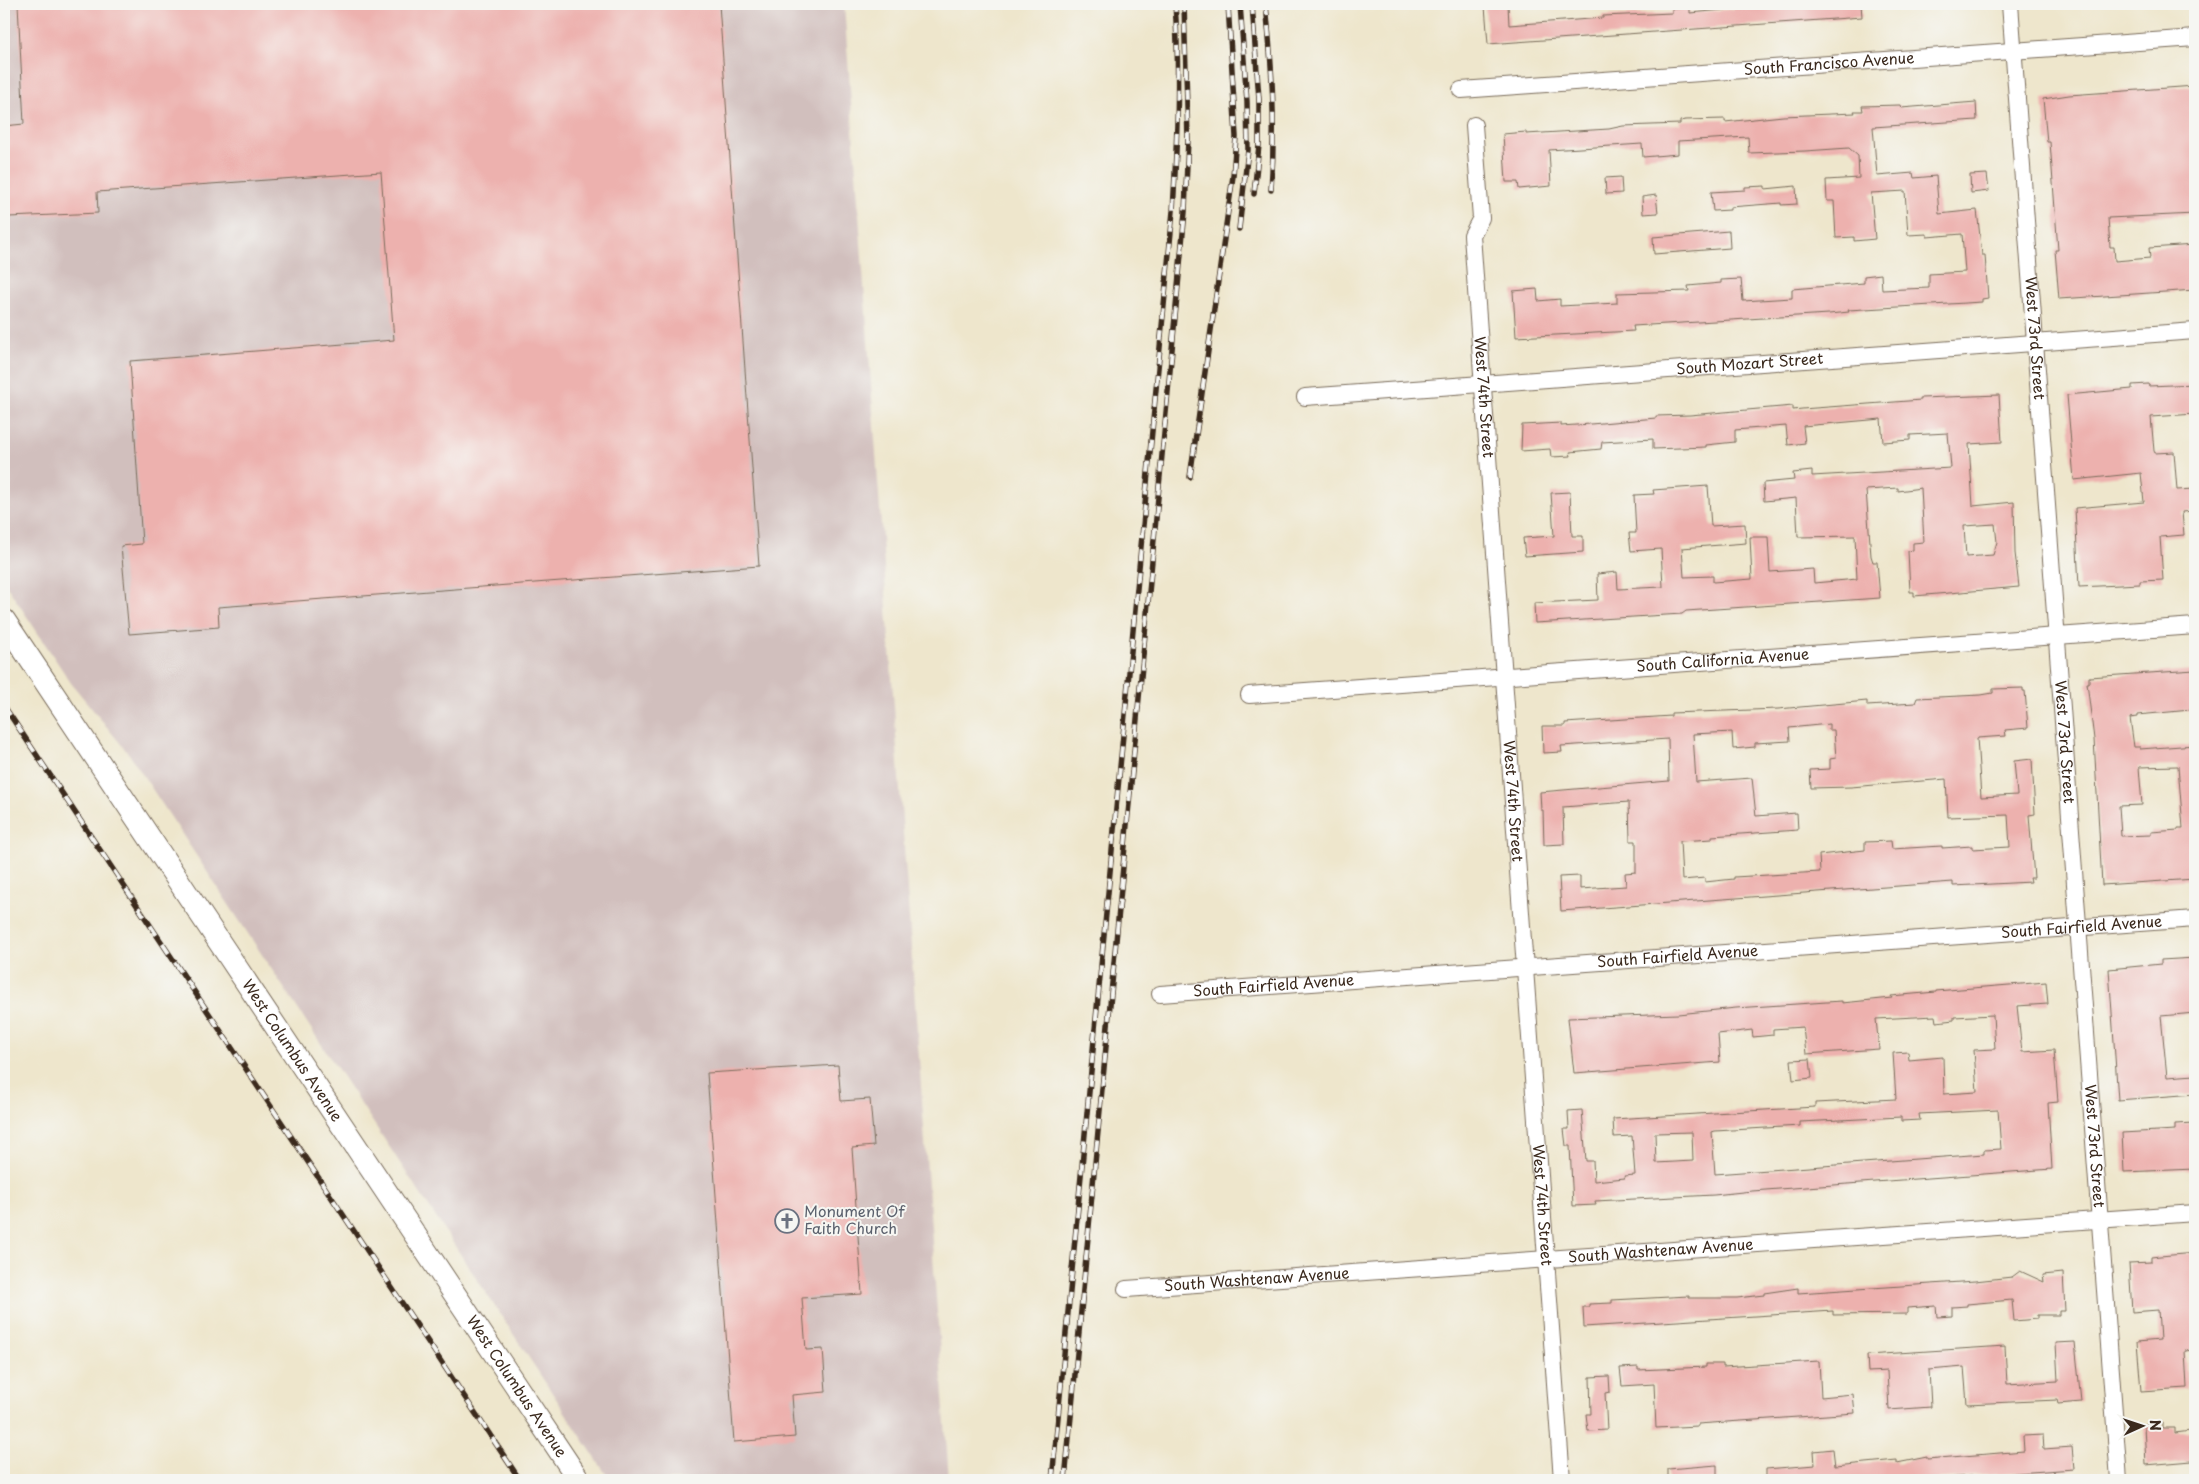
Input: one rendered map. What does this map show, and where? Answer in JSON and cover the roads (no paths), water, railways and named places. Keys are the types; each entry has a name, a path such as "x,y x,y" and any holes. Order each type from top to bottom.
{"main road":[{"name":"West Columbus Avenue","path":"4,620 579,1480"}],"street":[{"name":"West 73rd Street","path":"2010,4 2119,1480"},
{"name":"South Francisco Avenue","path":"1461,90 2195,38"},
{"name":"West 74th Street","path":"1474,125 1481,218 1472,235 1562,1480"},
{"name":"South Mozart Street","path":"1304,397 2195,331"},
{"name":"South California Avenue","path":"1249,694 2195,626"},
{"name":"South Fairfield Avenue","path":"1160,994 2195,918"},
{"name":"South Washtenaw Avenue","path":"1126,1289 2195,1213"}],"railway":[{"path":"1052,1480 1173,211 1177,108 1175,4"},
{"path":"1065,1480 1185,212 1188,139 1184,4"},
{"path":"1190,477 1233,176 1236,137 1228,4"},
{"path":"1239,229 1248,150 1247,102 1240,4"},
{"path":"1252,4 1259,99 1259,145 1254,194"},
{"path":"1266,4 1273,97 1271,190"},
{"path":"4,706 520,1480"}],"place":[{"name":"Monument Of Faith Church","path":"787,1221"}]}
